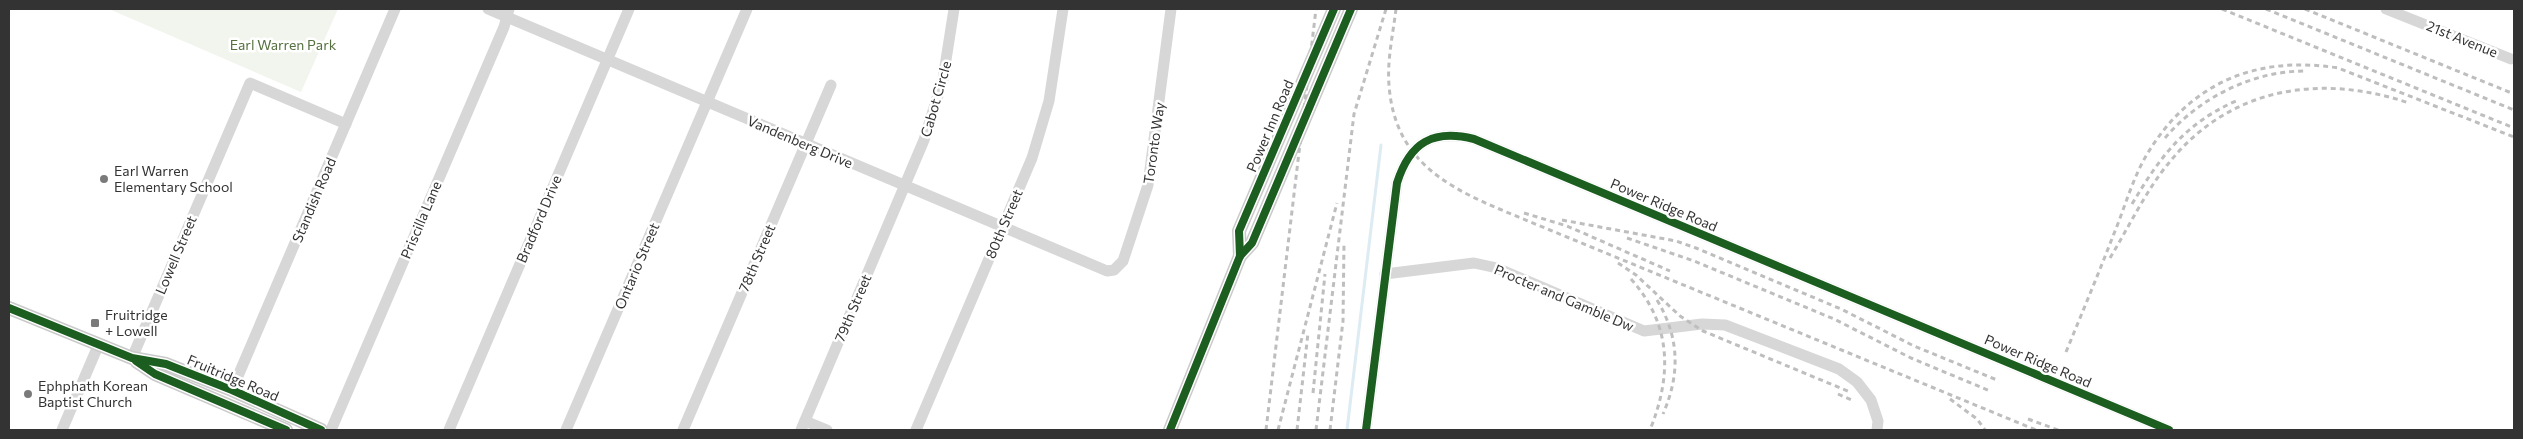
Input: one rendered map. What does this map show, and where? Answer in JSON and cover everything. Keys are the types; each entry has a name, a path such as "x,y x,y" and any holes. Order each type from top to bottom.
{"main road":[{"name":"Power Inn Road","path":"1240,256 1240,231 1334,9"},
{"name":"Power Inn Road","path":"1170,430 1240,256 1252,243 1351,9"},
{"name":"Fruitridge Road","path":"9,308 98,346 132,358 166,364 232,390 321,430"},
{"name":"Fruitridge Road","path":"132,358 155,374 286,430"}],"street":[{"name":"Standish Road","path":"232,390 395,9"},
{"name":"Vandenberg Drive","path":"488,9 508,13 607,59 1098,269 1114,270"},
{"name":"Bradford Drive","path":"449,430 629,9"},
{"path":"707,102 747,9"},
{"name":"Cabot Circle","path":"905,187 935,110 950,47 954,9"},
{"name":"80th Street","path":"916,430 1032,158 1056,68 1063,9"},
{"name":"Toronto Way","path":"1114,270 1123,261 1148,185 1171,9"},
{"name":"21st Avenue","path":"2386,9 2510,59"},
{"name":"Priscilla Lane","path":"331,430 508,13"},
{"name":"Lowell Street","path":"132,358 250,83 346,124"},
{"name":"78th Street","path":"683,430 831,86"},
{"name":"Ontario Street","path":"566,430 707,102"},
{"name":"Power Ridge Road","path":"1366,430 1397,183 1404,163 1416,147 1434,137 1454,134 1483,142 2169,430"},
{"name":"79th Street","path":"803,426 905,187"},
{"name":"Procter and Gamble Dw","path":"1385,274 1474,263 1496,268 1644,331 1702,324 1725,325 1839,369 1857,382 1871,400 1878,421 1878,430"},
{"path":"62,430 98,346"},
{"path":"803,426 827,430"}],"green space":[{"name":"Earl Warren Park","path":"109,9 338,9 301,92"}],"waterway":[{"path":"1347,430 1381,145"}],"railway":[{"path":"1266,430 1316,9"},
{"path":"1316,430 1354,114 1386,9"},
{"path":"1396,9 1389,76 1394,114 1404,138 1418,158 1456,188 1503,211 2036,430"},
{"path":"2222,9 2514,128"},
{"path":"2266,9 2514,110"},
{"path":"2305,9 2514,94"},
{"path":"2066,352 2102,265 2132,185 2146,156 2163,131 2183,110 2204,93 2227,80 2253,71 2279,66 2308,65 2338,68 2514,137"},
{"path":"2165,138 2194,111 2210,99 2228,90 2266,76 2285,72 2305,71"},
{"path":"2110,258 2160,174 2192,138 2219,118 2248,103 2278,93 2310,89 2342,89 2376,94 2409,103"},
{"path":"2132,204 2153,171 2188,131 2202,120 2236,101"},
{"path":"1278,430 1337,203"},
{"path":"1524,213 1567,226 1670,271"},
{"path":"1562,220 1676,241 1696,248 1841,309 1914,346 1997,380"},
{"path":"1627,238 1694,261 1834,319 1911,358 1990,391"},
{"path":"1330,430 1343,321 1344,243"},
{"path":"1618,263 1636,275 1680,316 1703,331 1850,392"},
{"path":"1313,393 1325,274"},
{"path":"1631,279 1644,296 1654,314 1661,332 1664,351 1662,390 1650,430"},
{"path":"1657,300 1670,328 1675,357 1675,371 1669,399 1663,414"},
{"path":"1297,430 1308,333"},
{"path":"1838,394 1854,401"},
{"path":"1950,399 1977,419 1985,430"},
{"path":"2028,419 2058,430"}],"cycle path":[{"path":"1240,256 1239,231 1334,9"},
{"path":"1170,430 1240,256 1252,243 1351,9"},
{"path":"1366,430 1397,183 1402,169 1416,148 1425,142 1446,136 1474,139 2169,430"},
{"path":"9,308 132,358 166,364 232,390 321,430"},
{"path":"136,361 155,374 286,430"}],"place":[{"name":"Earl Warren Elementary School","path":"104,179"},
{"name":"Fruitridge + Lowell","path":"95,323"},
{"name":"Ephphath Korean Baptist Church","path":"28,394"}]}
